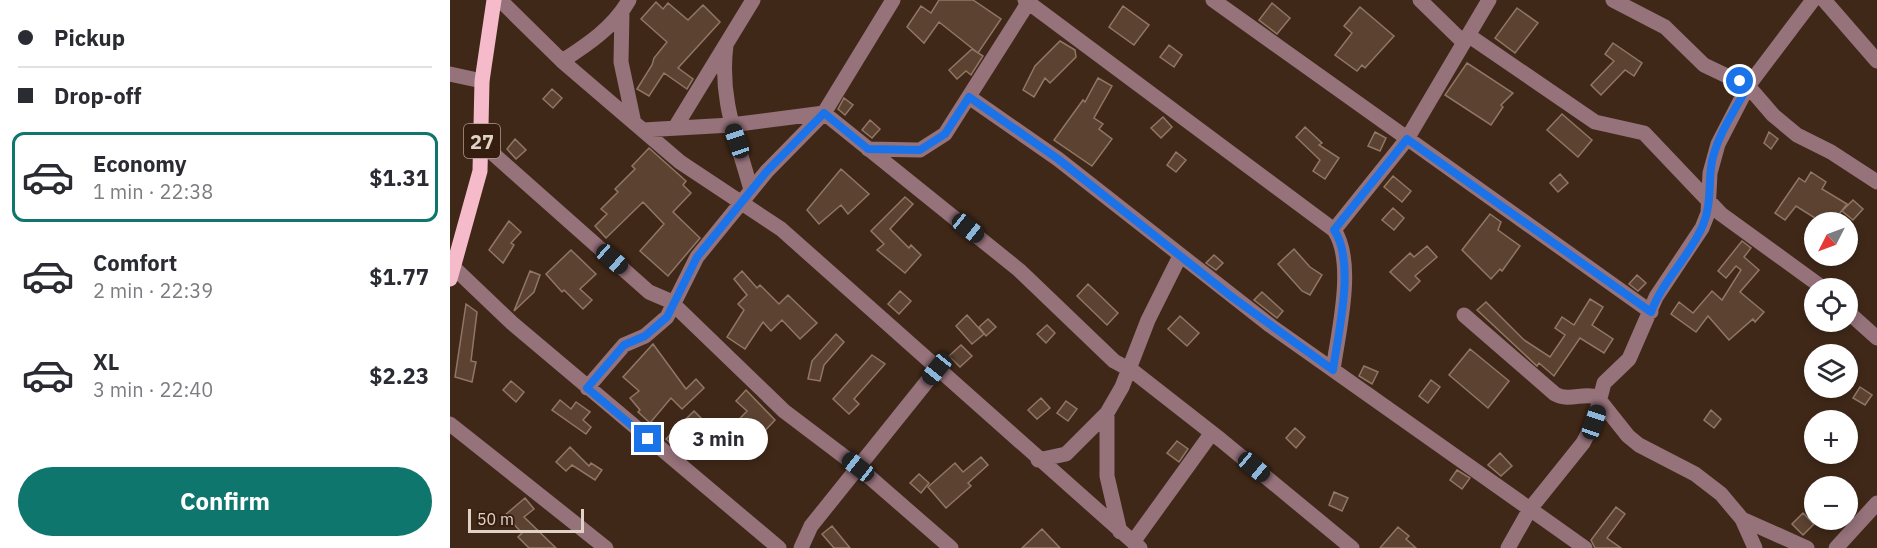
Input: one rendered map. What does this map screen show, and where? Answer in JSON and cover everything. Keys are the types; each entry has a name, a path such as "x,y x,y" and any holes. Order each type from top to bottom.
{"main road":[{"name":"27","path":"451,270 480,171 482,81 494,0"}],"street":[{"path":"500,0 562,61 696,175 746,196 1038,460 1137,545 1211,434"},
{"path":"676,126 753,0"},
{"path":"587,388 624,345 654,330 674,307 684,279 697,257 746,196 824,113 893,0"},
{"path":"1213,0 1651,312"},
{"path":"1420,0 1465,39 1595,122 1644,133 1709,203 1736,226 1809,278"},
{"path":"1334,230 1407,139 1489,0"},
{"path":"1613,0 1665,27 1713,70 1748,86 1773,115 1797,135 1859,169 1877,182"},
{"path":"1508,548 1530,509 1583,444 1594,422 1604,383 1623,366 1637,346 1656,297 1702,228 1709,203 1710,173 1718,144 1748,86 1813,0"},
{"path":"1824,0 1877,61"},
{"path":"868,149 920,150 945,134 1028,1 1334,230 1343,246 1346,265 1333,370"},
{"path":"562,61 592,40 625,6"},
{"path":"625,6 621,62 639,127"},
{"path":"726,45 723,82 746,196"},
{"path":"450,74 482,81"},
{"path":"969,97 1058,159 1180,256 1333,370 1585,548"},
{"path":"639,127 731,125 824,113 1019,270 1114,361 1129,369 1352,548"},
{"path":"482,143 649,292 666,299 784,411 858,467 951,548"},
{"path":"1038,460 1066,454 1107,413 1129,369 1148,320 1180,256"},
{"path":"451,270 587,388 779,548"},
{"path":"1464,315 1555,394 1567,398 1590,395 1600,398 1628,436 1652,454 1709,483 1729,502 1742,519 1755,548"},
{"path":"1858,321 1877,338"},
{"path":"801,548 811,526 937,369"},
{"path":"1107,413 1107,477 1120,532"},
{"path":"450,424 606,548"},
{"path":"1836,548 1877,503"},
{"path":"1742,519 1807,548"}],"building":[{"path":"939,0 973,0 1001,19 978,53 939,22 924,43 907,27 921,6 931,13"},
{"path":"656,2 663,9 668,3 688,20 703,5 720,22 678,68 693,79 687,89 664,73 649,96 637,89 654,58 667,42 641,19"},
{"path":"1272,3 1290,18 1277,34 1259,20"},
{"path":"1123,6 1149,25 1134,45 1109,27"},
{"path":"1360,7 1394,36 1365,68 1362,65 1357,71 1335,55 1352,33 1344,26"},
{"path":"1517,8 1538,23 1515,53 1495,38"},
{"path":"1060,41 1075,50 1076,57 1050,83 1045,78 1034,97 1023,90 1035,66"},
{"path":"1613,43 1642,63 1634,76 1625,70 1601,95 1591,85 1614,61 1605,54"},
{"path":"1169,45 1182,55 1174,67 1160,57"},
{"path":"972,49 983,56 971,75 966,71 957,79 949,70"},
{"path":"1467,63 1513,93 1501,105 1503,107 1491,125 1445,95"},
{"path":"1098,78 1112,86 1094,118 1103,124 1099,129 1112,139 1092,166 1054,140 1083,100 1085,102"},
{"path":"552,89 562,98 553,108 543,99"},
{"path":"844,98 853,105 845,115 838,109"},
{"path":"1562,114 1592,140 1578,157 1547,130"},
{"path":"1163,117 1172,127 1161,138 1151,128"},
{"path":"870,120 880,129 872,138 862,130"},
{"path":"1305,127 1322,143 1319,145 1339,158 1325,179 1313,171 1320,160 1296,137"},
{"path":"1375,132 1386,138 1380,151 1368,146"},
{"path":"1769,132 1778,139 1771,149 1764,143"},
{"path":"515,139 526,150 516,159 507,149"},
{"path":"649,148 686,181 683,185 691,193 673,212 700,238 668,276 640,251 664,224 643,202 606,238 595,226 607,214 601,209 618,192 615,189 635,169 632,166"},
{"path":"1176,152 1186,160 1176,172 1167,165"},
{"path":"841,169 869,194 848,214 841,205 819,224 807,210"},
{"path":"1811,172 1826,182 1822,189 1847,204 1841,212 1805,212 1796,206 1785,220 1775,213 1799,178 1805,182"},
{"path":"1560,174 1568,183 1558,192 1550,183"},
{"path":"1393,176 1411,191 1402,202 1384,187"},
{"path":"905,197 913,204 890,229 909,248 911,245 921,255 905,273 877,250 884,244 871,231"},
{"path":"1853,200 1863,209 1858,214 1858,212 1842,211"},
{"path":"1393,208 1404,218 1394,230 1382,220"},
{"path":"1490,214 1501,222 1498,230 1520,246 1502,271 1500,269 1491,279 1462,250"},
{"path":"509,221 521,232 511,243 514,245 503,263 489,250"},
{"path":"1742,241 1751,248 1744,257 1759,270 1740,292 1764,312 1755,322 1753,319 1729,340 1708,316 1696,332 1671,314 1679,302 1693,313 1712,291 1722,300 1741,270 1736,266 1726,278 1718,271"},
{"path":"1427,246 1437,257 1415,276 1420,281 1410,291 1390,272 1410,253 1414,257"},
{"path":"1294,249 1310,267 1322,275 1310,295 1302,291 1278,264"},
{"path":"571,250 596,274 580,289 592,300 583,309 564,290 562,292 546,274"},
{"path":"1214,255 1223,263 1216,270 1206,263"},
{"path":"530,271 540,275 534,292 514,311"},
{"path":"742,271 757,288 760,285 779,304 788,295 817,323 800,339 782,320 771,331 763,322 745,349 727,337 744,310 738,304 747,295 734,279"},
{"path":"1637,275 1646,283 1638,291 1629,284"},
{"path":"1088,284 1118,313 1107,325 1077,296"},
{"path":"900,291 911,301 899,314 888,304"},
{"path":"1262,292 1283,311 1277,318 1254,300"},
{"path":"1590,299 1603,307 1592,325 1613,339 1604,353 1580,338 1554,376 1539,363 1537,366 1477,310 1486,302 1524,340 1550,357 1565,335 1555,328 1562,317 1574,325"},
{"path":"466,304 477,312 471,361 476,362 472,382 455,377"},
{"path":"967,315 984,334 972,344 956,326"},
{"path":"1180,316 1199,333 1187,346 1168,329"},
{"path":"988,319 996,327 986,336 979,327"},
{"path":"1047,325 1055,333 1046,343 1037,334"},
{"path":"836,334 844,342 824,365 820,381 808,379 812,361"},
{"path":"653,344 686,389 696,379 704,388 682,409 671,398 650,423 638,412 640,410 630,398 639,391 623,377"},
{"path":"961,345 972,356 960,367 949,356"},
{"path":"1470,349 1509,381 1488,408 1449,375"},
{"path":"872,355 885,364 854,399 859,404 849,414 833,399"},
{"path":"1364,366 1378,372 1372,384 1359,376"},
{"path":"1431,380 1440,387 1428,403 1419,396"},
{"path":"511,381 524,392 516,402 503,390"},
{"path":"1860,387 1872,395 1865,405 1853,398 1858,398"},
{"path":"746,390 775,420 759,437 762,440 750,453 727,432 747,411 736,401"},
{"path":"1041,398 1050,408 1037,419 1028,410"},
{"path":"560,400 571,409 576,402 590,412 583,420 591,427 586,434 552,410"},
{"path":"1066,401 1077,409 1068,421 1057,413"},
{"path":"1711,410 1721,419 1714,428 1704,420"},
{"path":"694,411 704,421 676,448 666,439"},
{"path":"1295,428 1305,437 1296,448 1286,438"},
{"path":"1177,441 1188,449 1179,462 1167,453"},
{"path":"570,447 589,466 591,463 602,470 595,480 572,465 566,471 556,462"},
{"path":"1500,453 1512,466 1501,476 1488,465"},
{"path":"981,457 988,465 968,483 971,486 946,508 928,487 955,463 963,472"},
{"path":"1457,470 1470,478 1462,489 1450,480"},
{"path":"919,474 929,483 921,493 910,483"},
{"path":"1334,492 1348,498 1342,511 1329,505"},
{"path":"525,498 534,509 524,517 556,548 529,548 518,537 522,533 505,515"},
{"path":"1616,507 1625,514 1607,538 1621,548 1595,548 1591,540"},
{"path":"1803,513 1804,530 1808,530 1803,535 1792,524"},
{"path":"832,526 850,548 834,548 822,534"},
{"path":"1398,527 1409,536 1406,539 1416,548 1380,548"},
{"path":"1042,529 1060,548 1022,548"}],"route":[{"path":"648,439 587,388 624,345 645,336 667,317 697,257 767,171 824,113 868,149 920,150 945,134 969,97 1058,159 1232,297 1333,370 1346,265 1343,246 1334,230 1391,162 1407,139 1651,312 1656,297 1702,228 1708,213 1713,159 1725,128 1748,86 1740,81"}]}
